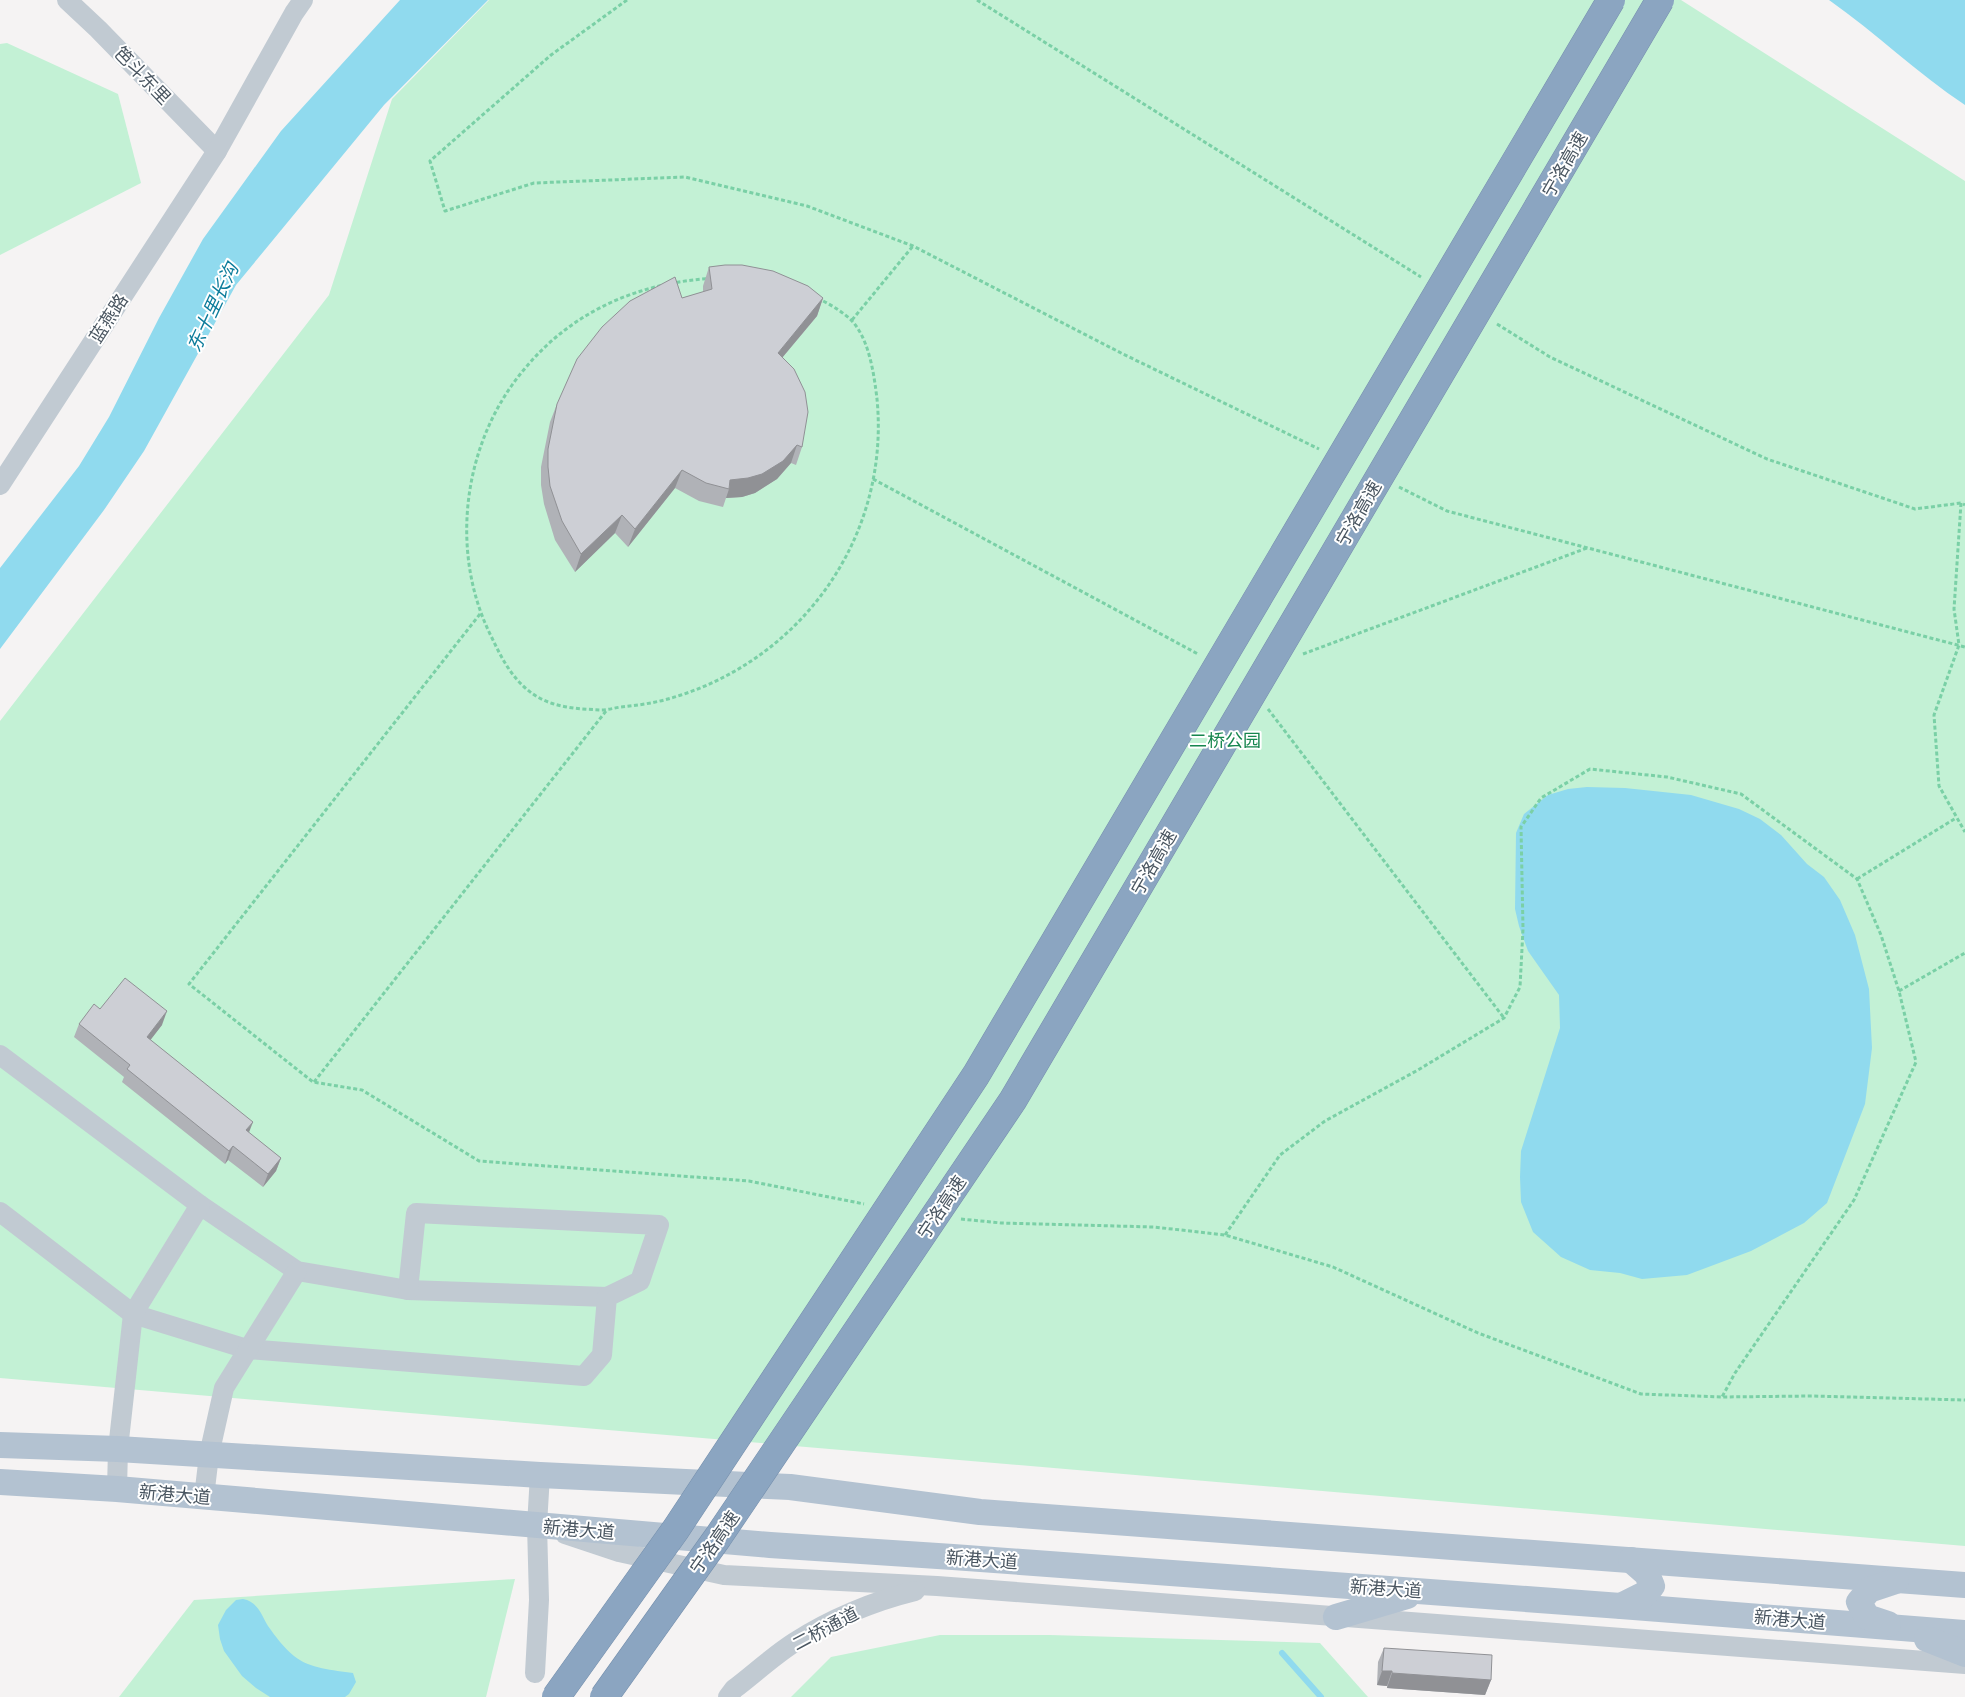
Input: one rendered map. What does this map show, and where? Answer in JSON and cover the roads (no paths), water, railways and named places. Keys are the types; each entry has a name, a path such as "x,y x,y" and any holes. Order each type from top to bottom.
{"highway":[{"path":"556,1697 676,1529 976,1075 1611,0"},
{"name":"宁洛高速","path":"604,1697 718,1537 1013,1100 1660,0"}],"main road":[{"path":"0,1445 118,1449 540,1475 790,1487 980,1512 1965,1585"},
{"name":"新港大道","path":"0,1482 117,1489 770,1546 953,1557 1424,1591 1965,1634"},
{"path":"1621,1606 1645,1594 1652,1586 1647,1574 1631,1560"},
{"path":"1899,1580 1869,1590 1859,1602 1867,1617 1965,1654"},
{"path":"1336,1617 1424,1591"}],"street":[{"name":"笆斗东里","path":"67,0 98,29 217,151"},
{"name":"蓝燕路","path":"0,485 217,151 303,0"},
{"path":"0,1055 200,1206 297,1271 408,1290 608,1297 640,1281 660,1225 416,1212 408,1290"},
{"path":"117,1489 118,1449 133,1314 200,1206"},
{"path":"0,1212 133,1314 247,1348 584,1376 602,1355 608,1297"},
{"path":"204,1497 209,1455 224,1388 247,1348 297,1271"},
{"path":"536,1673 539,1600 537,1525 540,1475"},
{"path":"537,1525 619,1552 724,1575 937,1586 1965,1664"},
{"name":"二桥通道","path":"728,1697 734,1690 795,1642 843,1616 888,1598 937,1586"}],"water":[{"name":"东十里长沟","path":"400,0 488,0 384,105 236,285 144,451 104,510 0,649 0,568 79,466 109,417 159,318 203,239 281,131"},
{"path":"1829,0 1965,0 1965,105 1930,80"},
{"path":"1587,787 1625,788 1691,795 1739,809 1760,819 1781,835 1807,864 1824,877 1840,900 1855,935 1869,989 1872,1048 1865,1104 1827,1203 1804,1223 1751,1251 1687,1275 1642,1279 1620,1273 1590,1270 1561,1257 1533,1232 1521,1202 1521,1151 1560,1028 1559,995 1528,951 1515,909 1516,833 1524,814 1548,795 1568,789"},
{"path":"243,1599 256,1606 280,1642 300,1660 322,1668 353,1673 356,1682 349,1694 345,1697 270,1697 242,1676 224,1651 218,1625 226,1610 236,1600"}],"waterway":[{"path":"1282,1653 1321,1697"}],"park label":[{"name":"二桥公园","path":"1225,740"}]}
